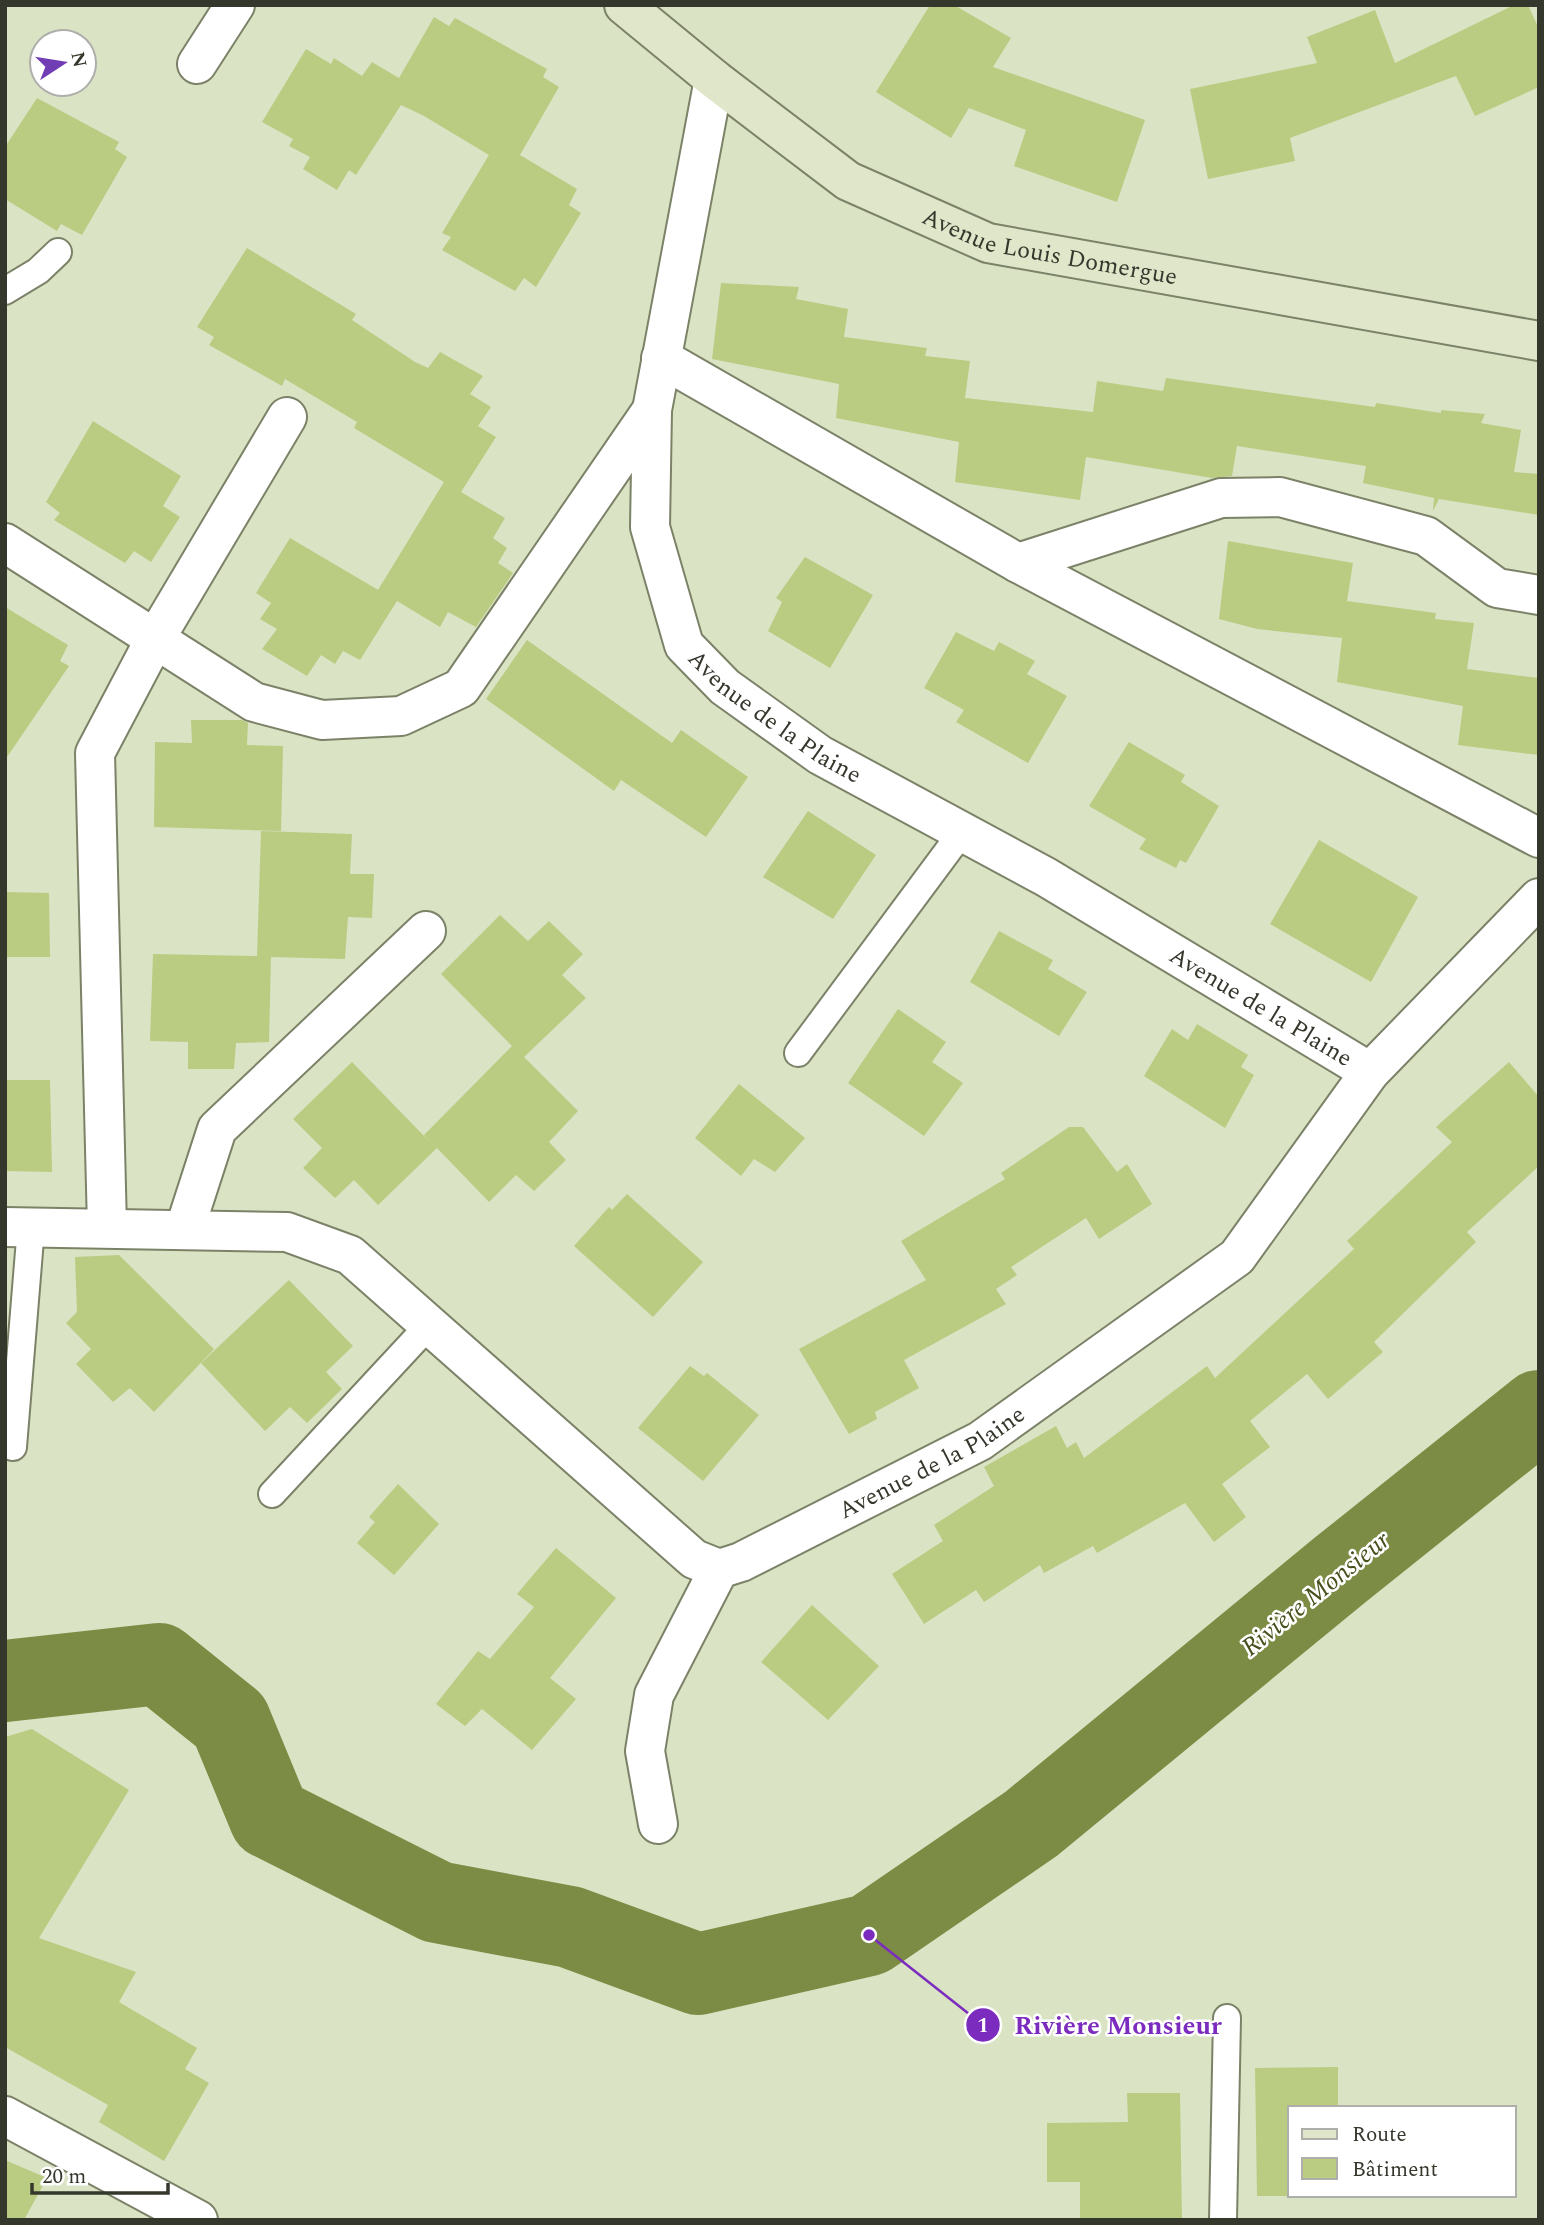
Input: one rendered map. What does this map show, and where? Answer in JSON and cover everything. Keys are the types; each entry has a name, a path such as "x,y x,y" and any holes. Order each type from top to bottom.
{"main road":[{"name":"Avenue Louis Domergue","path":"624,5 714,79 848,181 988,243 1539,341"}],"street":[{"path":"197,64 234,5"},
{"name":"Avenue de la Plaine","path":"714,79 652,410 650,527 684,645 725,687 820,755 1046,877 1370,1072"},
{"path":"661,358 1018,564 1539,838"},
{"path":"5,543 254,702 322,720 401,716 461,688 652,410"},
{"path":"107,1227 94,753 155,639 287,417"},
{"path":"1018,564 1221,498 1280,497 1426,536 1497,588 1539,595"},
{"name":"Avenue de la Plaine","path":"719,1569 741,1562 980,1441 1237,1257 1370,1072 1539,898"},
{"path":"185,1228 217,1129 426,932"},
{"path":"18,1227 288,1232 350,1255 694,1559 719,1569 654,1695 645,1751 658,1824"},
{"path":"5,2116 198,2220"}],"lane":[{"path":"5,291 38,271 58,252"},
{"path":"798,1053 962,832"},
{"path":"13,1447 18,1227"},
{"path":"272,1494 429,1325"},
{"path":"1223,2220 1227,2018"}],"building":[{"path":"930,5 954,5 1011,38 993,67 1145,120 1117,202 1014,166 1026,130 969,108 951,138 876,92"},
{"path":"1514,5 1528,5 1539,29 1539,87 1475,116 1456,76 1290,138 1295,161 1208,179 1190,89 1317,63 1307,37 1375,10 1395,63"},
{"path":"434,17 449,26 455,18 547,69 543,77 559,87 520,155 577,189 569,205 581,213 536,287 524,278 515,291 442,250 451,237 442,233 489,155 401,105 356,175 349,170 337,190 303,169 310,157 289,146 293,139 262,122 306,49 331,64 334,58 362,76 372,62 399,78"},
{"path":"37,98 119,142 115,149 127,157 82,235 61,224 57,231 5,199 5,147"},
{"path":"247,248 356,314 352,320 415,362 428,368 440,352 483,376 470,394 491,407 478,426 496,437 461,492 505,518 493,538 507,548 498,563 513,573 476,627 448,612 440,627 397,601 360,660 343,651 335,664 321,655 307,676 262,649 277,629 260,619 271,603 256,593 290,538 378,590 444,482 354,428 357,422 285,379 282,386 209,345 214,337 197,327"},
{"path":"721,283 799,287 796,299 848,309 844,337 927,348 925,356 970,361 965,398 1093,412 1097,381 1163,391 1166,378 1375,407 1376,403 1441,413 1441,410 1485,414 1481,423 1521,430 1514,472 1539,474 1539,515 1439,499 1433,511 1434,498 1363,483 1366,466 1237,446 1232,476 1212,478 1086,457 1080,500 955,482 959,442 836,418 839,384 712,359"},
{"path":"93,421 181,476 163,506 180,517 151,562 134,551 125,563 54,520 60,513 46,502"},
{"path":"1228,541 1353,563 1347,601 1436,613 1435,619 1474,623 1467,669 1539,678 1539,755 1458,745 1463,706 1337,682 1342,638 1257,629 1219,619"},
{"path":"805,557 873,595 830,668 768,631 782,602 776,598"},
{"path":"5,607 68,645 60,661 69,666 5,760"},
{"path":"956,632 994,651 999,642 1035,661 1027,674 1067,696 1028,763 956,722 964,710 924,688"},
{"path":"527,640 672,743 681,730 748,777 706,837 621,780 614,791 486,699"},
{"path":"191,720 242,720 248,723 247,745 283,746 281,831 154,827 155,742 192,743"},
{"path":"1129,742 1185,775 1181,782 1219,806 1186,863 1180,860 1176,868 1139,849 1146,839 1089,806"},
{"path":"808,811 876,855 833,919 763,877"},
{"path":"261,831 352,834 350,874 374,874 372,918 348,917 345,959 271,957 269,1042 236,1043 234,1069 188,1069 188,1042 150,1041 153,954 257,956"},
{"path":"1319,840 1418,897 1371,982 1270,924"},
{"path":"5,892 49,893 50,957 5,957"},
{"path":"500,915 528,941 549,921 583,954 562,975 586,998 524,1057 578,1111 549,1142 566,1160 534,1191 516,1175 489,1202 437,1148 378,1205 354,1180 335,1198 303,1168 322,1148 293,1119 352,1062 428,1140 424,1135 512,1046 441,974"},
{"path":"999,931 1053,960 1048,969 1087,992 1059,1036 970,982"},
{"path":"898,1009 946,1042 932,1062 963,1083 924,1136 848,1083"},
{"path":"1197,1024 1248,1055 1241,1067 1254,1075 1225,1128 1144,1076 1172,1029 1188,1040"},
{"path":"1509,1062 1539,1097 1539,1166 1467,1232 1476,1242 1374,1342 1383,1352 1328,1399 1307,1374 1250,1421 1270,1447 1222,1484 1246,1517 1214,1542 1185,1503 1097,1553 1093,1546 1044,1573 1040,1565 984,1602 976,1590 924,1624 892,1574 943,1541 934,1525 994,1486 984,1467 1056,1426 1067,1448 1076,1442 1084,1458 1207,1366 1215,1378 1354,1249 1347,1241 1452,1142 1436,1127"},
{"path":"5,1080 50,1080 52,1172 5,1171"},
{"path":"739,1084 805,1138 775,1172 754,1159 741,1176 695,1138"},
{"path":"1069,1127 1083,1127 1117,1172 1127,1164 1152,1204 1099,1239 1086,1218 1011,1267 1017,1275 996,1289 1006,1304 904,1360 919,1388 875,1412 877,1419 849,1434 799,1349 926,1280 901,1241 1005,1179 1001,1173"},
{"path":"627,1194 703,1262 653,1317 574,1246 609,1207 612,1210"},
{"path":"119,1255 214,1349 154,1412 130,1388 113,1402 76,1364 91,1349 66,1323 77,1312 75,1257"},
{"path":"289,1280 353,1346 326,1372 342,1389 307,1423 290,1407 265,1431 201,1363"},
{"path":"690,1366 704,1376 707,1373 759,1415 703,1481 638,1428"},
{"path":"398,1484 439,1524 394,1575 357,1543 375,1522 369,1517"},
{"path":"556,1548 616,1598 550,1678 576,1699 532,1750 482,1709 465,1726 436,1704 478,1651 490,1659 534,1607 517,1594"},
{"path":"812,1605 879,1666 828,1720 761,1662"},
{"path":"32,1729 129,1790 39,1938 136,1972 119,2002 197,2048 185,2069 209,2083 164,2161 99,2122 108,2105 5,2047 5,1737"},
{"path":"1338,2067 1338,2106 1288,2106 1288,2196 1257,2196 1255,2068"},
{"path":"1127,2093 1180,2093 1182,2220 1080,2220 1080,2182 1047,2182 1047,2123 1128,2122"},
{"path":"5,2160 47,2178 24,2220 5,2220"}],"waterway":[{"name":"Rivière Monsieur","path":"5,1681 159,1664 230,1721 270,1818 437,1902 570,1927 698,1974 869,1935 1031,1824 1340,1570 1539,1411"}],"place":[{"name":"Rivière Monsieur","path":"869,1935"}]}
